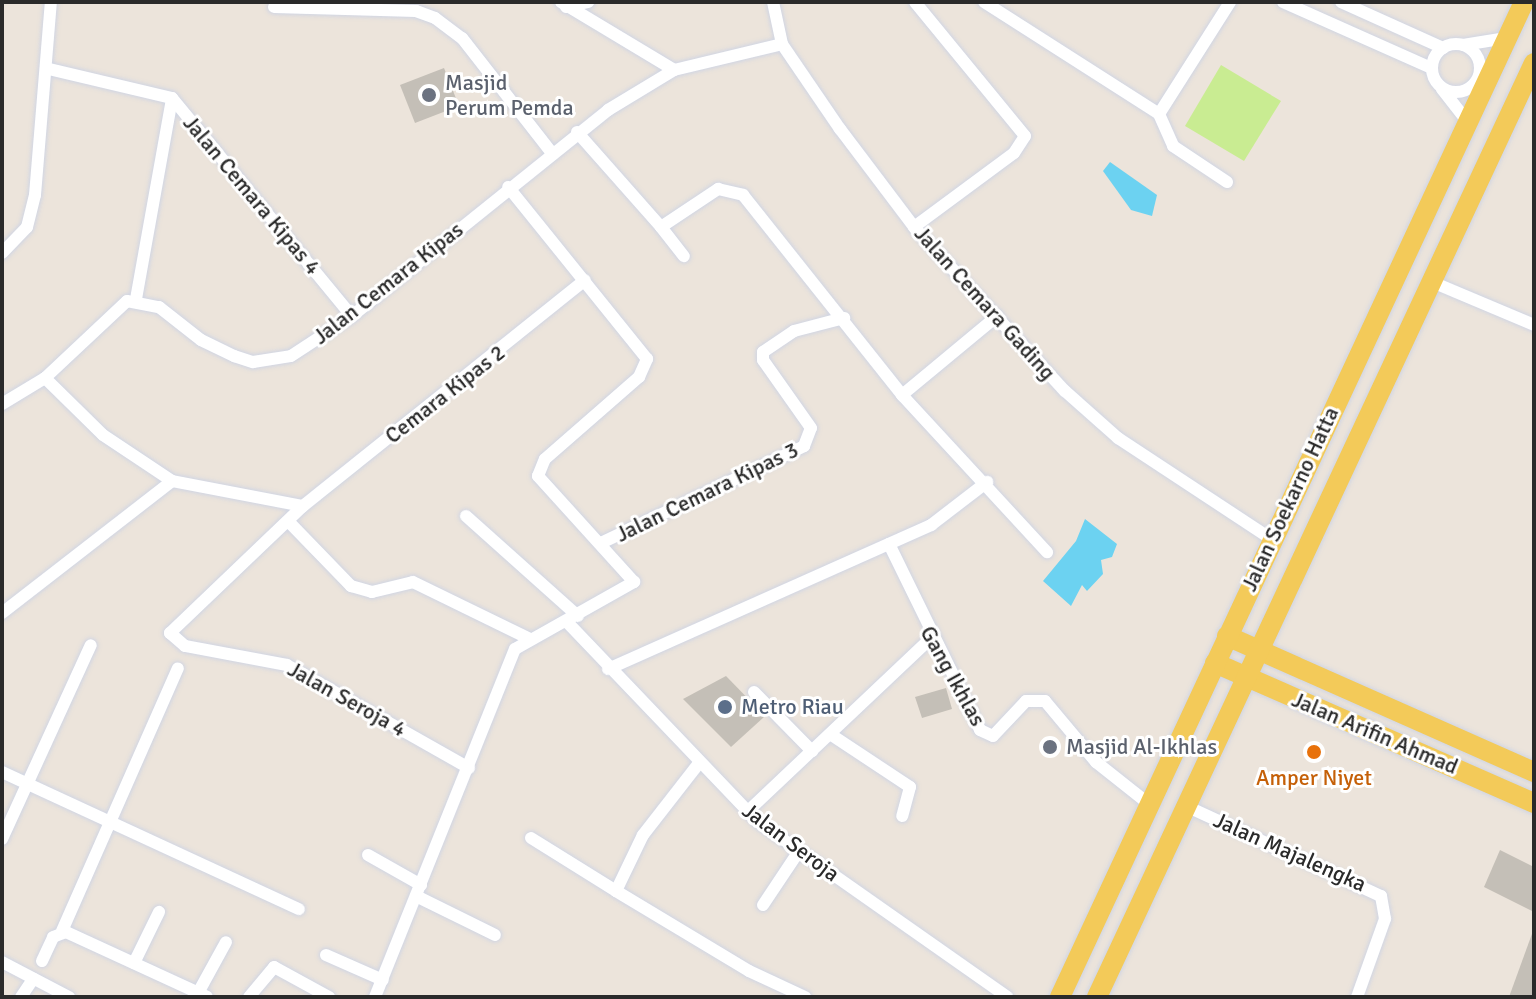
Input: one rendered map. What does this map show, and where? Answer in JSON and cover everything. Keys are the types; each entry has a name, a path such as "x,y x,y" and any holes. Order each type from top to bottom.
{"main road":[{"name":"Jalan Soekarno Hatta","path":"1060,997 1524,2"},
{"name":"Jalan Soekarno Hatta","path":"1097,997 1275,608 1534,63"},
{"path":"1248,591 1256,606 1275,608"},
{"name":"Jalan Arifin Ahmad","path":"1227,636 1534,772"},
{"name":"Jalan Arifin Ahmad","path":"1215,663 1534,803"}],"street":[{"path":"2,253 20,239 31,213 49,69 51,2"},
{"path":"563,4 588,2"},
{"name":"Jalan Cemara Gading","path":"773,2 782,44 914,227 1118,438 1271,539"},
{"path":"914,227 1014,153 1025,136 915,2"},
{"path":"984,2 1159,114 1173,146 1227,182"},
{"path":"1159,114 1230,2"},
{"path":"1283,2 1431,68 1467,121"},
{"path":"1341,2 1443,48 1506,38"},
{"path":"563,4 674,70"},
{"path":"274,7 428,8 462,38 551,152"},
{"name":"Jalan Cemara Kipas","path":"136,299 159,307 217,349 253,362 291,356 352,316 577,132 674,70 782,44"},
{"path":"1442,88 1464,91 1479,75 1475,54 1463,45"},
{"path":"1431,68 1443,48"},
{"name":"Jalan Cemara Kipas 4","path":"49,69 172,98 352,316"},
{"path":"2,404 45,378 109,315 136,299 172,98"},
{"path":"577,132 684,256"},
{"name":"Jalan Cemara Kipas 3","path":"508,187 585,280 647,363 545,459 538,476 634,582 572,619 528,638"},
{"path":"661,227 718,189 743,195 844,318 902,395 987,482 1047,552"},
{"name":"Cemara Kipas 2","path":"303,506 585,280"},
{"path":"1430,281 1534,325"},
{"path":"902,395 997,316"},
{"name":"Jalan Cemara Kipas 3","path":"601,543 808,442 811,428 763,360 763,352 794,331 844,318"},
{"path":"45,378 103,435 172,481 303,506"},
{"path":"2,613 172,481"},
{"path":"608,669 948,515 987,482"},
{"name":"Jalan Seroja 4","path":"303,506 176,623 172,640 279,662 469,768"},
{"name":"Jalan Seroja","path":"466,516 572,619 608,669 747,812 1007,997"},
{"path":"288,521 340,579 382,591 413,582 528,638 510,657 469,768 375,997"},
{"name":"Gang Ikhlas","path":"889,544 930,639 984,734 998,733 1026,701 1045,701 1096,762 1149,804"},
{"path":"747,812 930,639"},
{"path":"2,839 91,645"},
{"path":"42,961 62,931 178,668"},
{"path":"754,692 812,751"},
{"path":"830,734 910,787 902,816"},
{"path":"616,891 643,835 699,763"},
{"path":"2,772 299,909"},
{"name":"Jalan Majalengka","path":"1186,806 1381,896 1385,919 1357,997"},
{"path":"531,838 749,971 805,997"},
{"path":"763,905 799,851"},
{"path":"368,855 419,890 495,935"},
{"path":"134,963 159,912"},
{"path":"62,931 203,995 226,942"},
{"path":"326,955 383,980"},
{"path":"2,962 69,997"},
{"path":"249,997 274,967 324,996"},
{"path":"21,997 33,979"}],"green space":[{"path":"1221,65 1281,101 1244,161 1185,126"}],"water":[{"path":"1110,162 1157,195 1152,216 1131,210 1103,171"},
{"path":"1085,519 1117,544 1112,557 1101,560 1103,574 1087,591 1082,585 1071,606 1043,581 1076,541"}],"building":[{"name":"Masjid Perum Pemda","path":"444,68 459,106 415,123 400,85"},
{"name":"Metro Riau","path":"726,676 765,716 731,747 683,699"},
{"path":"946,688 952,709 922,718 915,697"},
{"path":"1500,850 1534,867 1534,912 1484,887"},
{"path":"1533,931 1534,997 1509,997"}],"place":[{"name":"Masjid Perum Pemda","path":"429,95"},
{"name":"Metro Riau","path":"725,707"},
{"name":"Masjid Al-Ikhlas","path":"1050,747"},
{"name":"Amper Niyet","path":"1314,752"}]}
